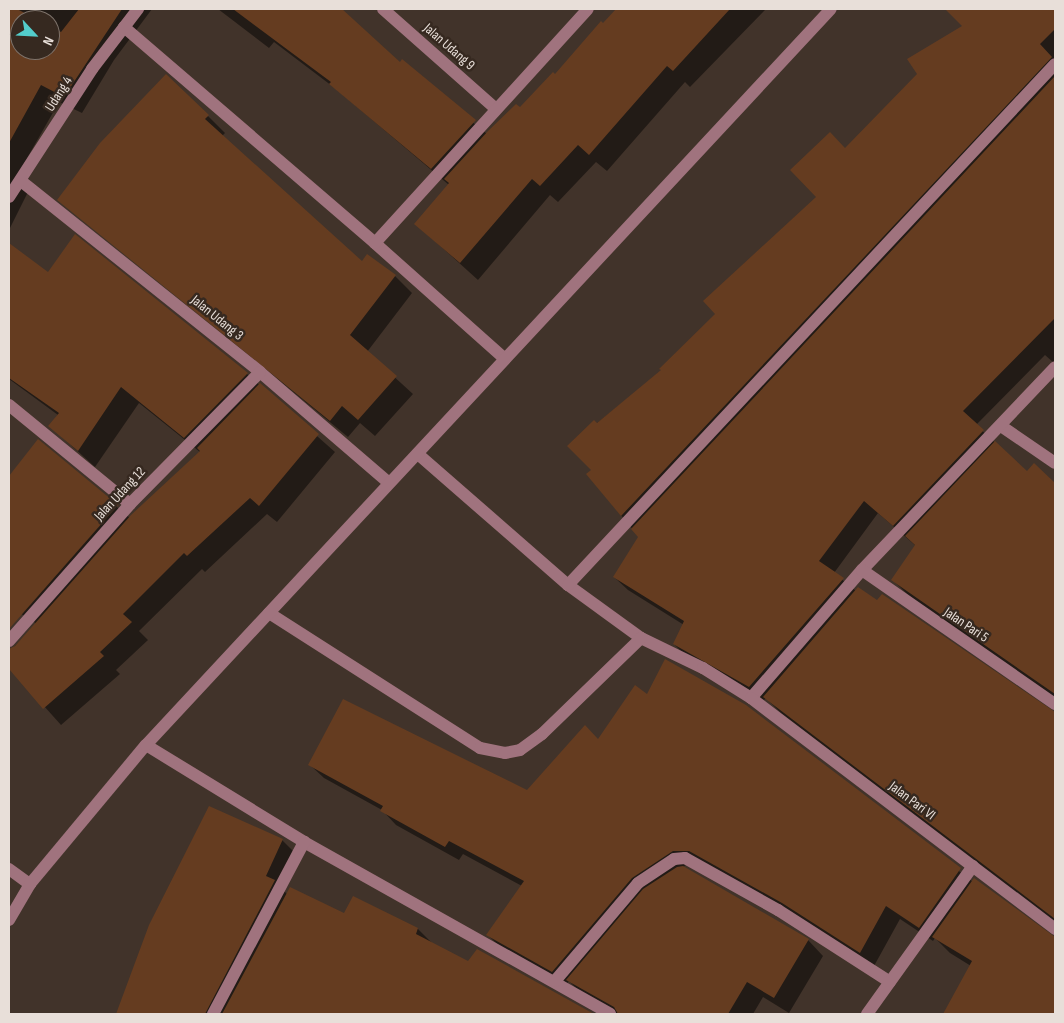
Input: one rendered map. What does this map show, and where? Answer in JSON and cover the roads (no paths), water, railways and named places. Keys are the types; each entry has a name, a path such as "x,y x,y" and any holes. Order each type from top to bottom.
{"street":[{"name":"Udang 4","path":"9,197 92,69 138,9"},
{"name":"Jalan Udang 9","path":"383,9 495,108"},
{"path":"375,244 495,108 588,9"},
{"path":"9,920 30,884 146,746 389,483 420,455 505,359 831,9"},
{"path":"124,26 505,359"},
{"path":"568,585 1055,64"},
{"name":"Jalan Udang 3","path":"21,181 260,372 389,483"},
{"path":"751,698 862,570 1001,426 1055,367"},
{"name":"Jalan Udang 12","path":"9,641 130,504 260,372"},
{"path":"9,405 130,504"},
{"path":"1001,426 1055,463"},
{"name":"Jalan Pari VI","path":"420,455 568,585 641,638 703,668 751,698 1055,930"},
{"name":"Jalan Pari 5","path":"862,570 1055,704"},
{"path":"269,613 480,748 505,753 520,750 542,734 641,638"},
{"path":"146,746 304,842 610,1014"},
{"path":"213,1014 304,842"},
{"path":"554,981 638,883 674,859 685,858 778,910 890,982"},
{"path":"866,1014 973,866"},
{"path":"9,869 30,884"}]}
